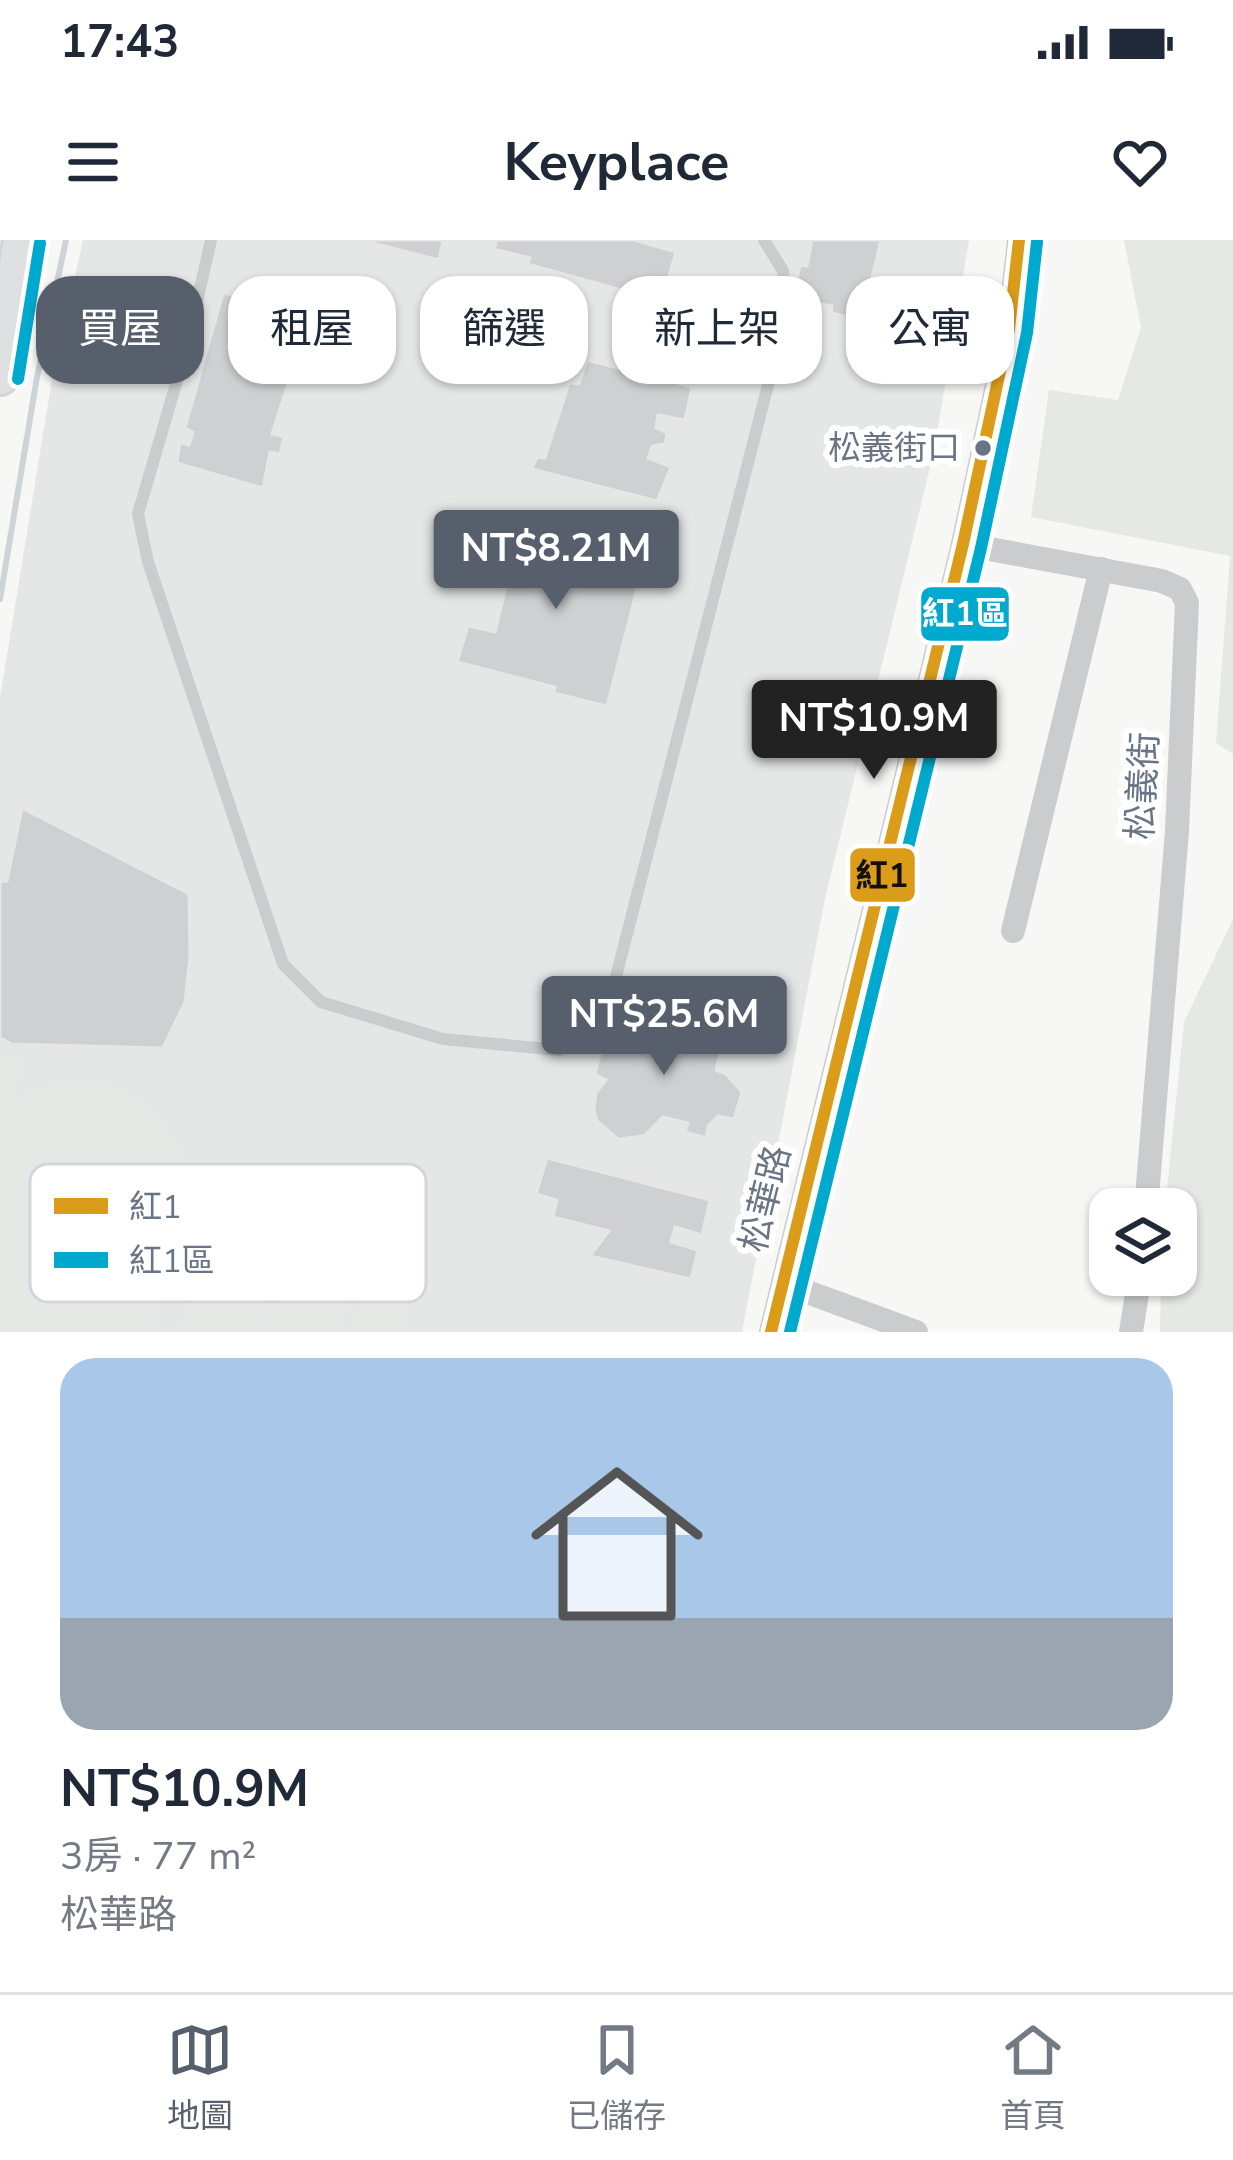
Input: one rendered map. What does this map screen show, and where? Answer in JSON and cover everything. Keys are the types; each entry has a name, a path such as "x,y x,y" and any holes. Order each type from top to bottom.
{"street":[{"path":"0,376 22,240"},
{"name":"松華路","path":"771,1332 963,544 1009,328 1019,240"},
{"name":"松義街","path":"963,544 1162,581 1180,589 1186,603 1178,831 1148,1188"},
{"path":"1013,931 1101,569"},
{"path":"783,1283 916,1332"},
{"path":"1131,1332 1137,1296"}],"lane":[{"path":"212,240 138,514 148,562 283,964 321,1002 443,1040 559,1050 587,1033 609,1004 782,335 787,311 783,271 764,240"}],"shaded area":[{"path":"83,240 969,240 963,276 846,276 846,384 945,384 934,451 825,899 742,1332 0,1332 0,698 51,384 204,384 204,276 75,276"},
{"path":"1124,240 1233,240 1233,754 1216,743 1230,556 1031,517 1049,390 1118,400 1141,327"},
{"path":"1233,919 1233,1332 1160,1332 1161,1296 1197,1296 1197,1188 1167,1188 1184,1022"},
{"path":"0,1056 22,1062 10,1101 70,1082 109,1085 144,1104 158,1118 185,1164 30,1164 30,1302 161,1302 152,1332 0,1332"},
{"path":"188,1302 269,1302 262,1332 180,1332"},
{"path":"275,1302 348,1302 341,1332 268,1332"},
{"path":"360,1302 410,1303 404,1332 353,1332"}],"building":[{"path":"361,240 443,240 439,260"},
{"path":"497,240 634,240 676,252 669,276 612,276 612,287 588,281 588,276 527,264 530,258 494,249"},
{"path":"812,240 881,240 872,276 846,276 846,316 831,313 832,306 822,304 822,276 798,276 800,265 807,266"},
{"path":"223,293 228,294 228,384 288,384 272,434 284,437 280,454 270,452 263,488 177,463 180,442 189,445 193,432 185,428 197,384 204,384 204,360"},
{"path":"588,360 612,366 612,384 692,387 685,420 658,415 656,428 667,433 665,444 652,446 648,458 671,467 657,501 532,469 537,457 545,458 569,384 588,384"},
{"path":"478,522 529,527 523,546 538,550 543,533 645,558 607,706 457,662 468,626 495,632 511,566 470,556"},
{"path":"22,808 189,894 185,1002 163,1048 12,1044 0,1038 0,881 7,881"},
{"path":"699,997 716,1002 713,1026 726,1030 716,1070 742,1092 734,1119 718,1116 708,1126 706,1138 685,1132 688,1123 663,1117 644,1136 618,1139 597,1121 594,1109 596,1093 606,1080 595,1074 608,1023 687,1038"},
{"path":"547,1158 710,1200 702,1235 675,1227 671,1242 698,1250 691,1279 590,1256 609,1231 553,1217 557,1200 536,1194"}],"waterway":[{"path":"0,599 37,377 66,240"}],"transit line":[{"name":"紅1","path":"771,1332 963,544 1009,329 1019,240"},
{"name":"紅1區","path":"790,1332 981,548 1027,333 1037,242"},
{"name":"紅1區","path":"18,379 40,243"}],"place":[{"name":"松義街口","path":"983,448"}]}
